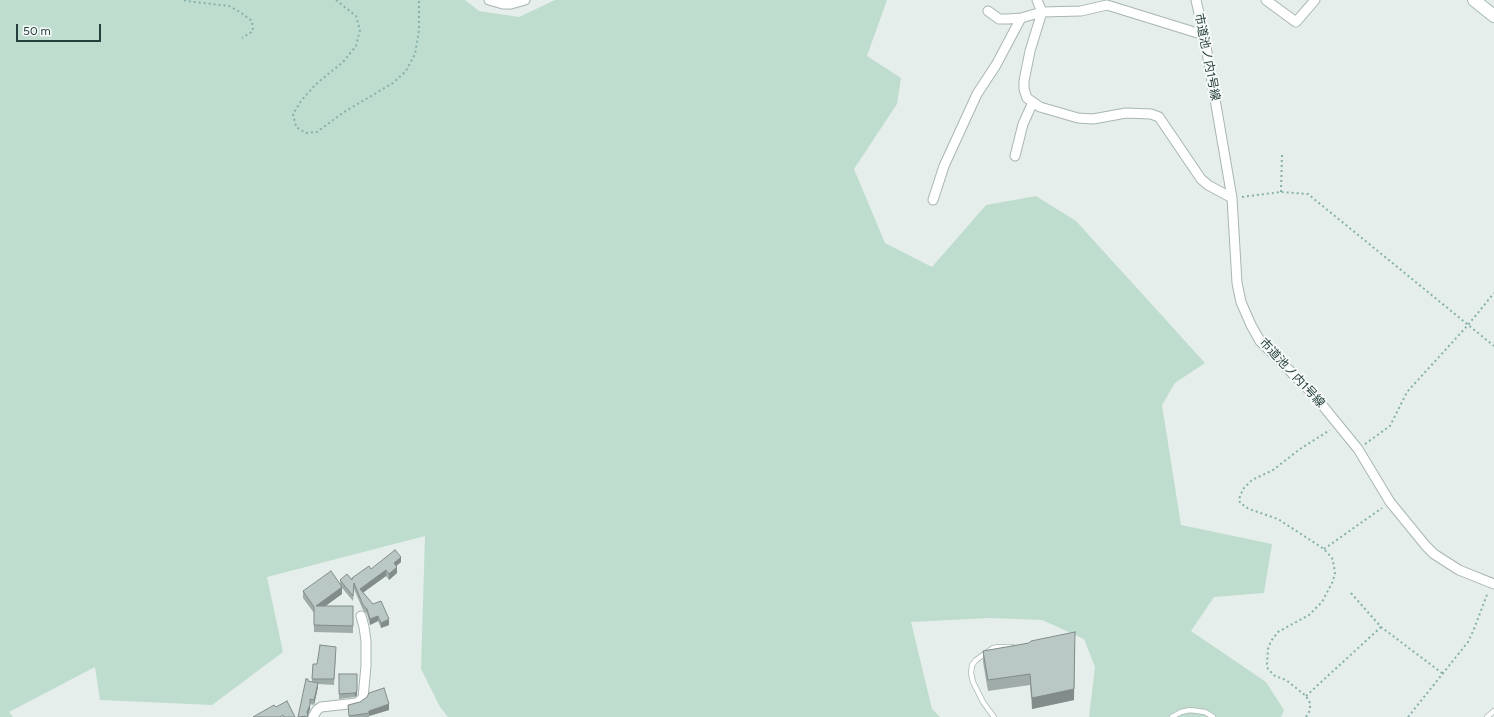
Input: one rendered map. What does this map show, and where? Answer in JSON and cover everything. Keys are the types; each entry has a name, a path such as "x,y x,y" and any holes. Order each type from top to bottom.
{"street":[{"path":"489,0 503,4 511,4 525,0"},
{"path":"1037,0 1042,12 1030,51 1024,81 1027,98 1052,111 1078,118 1093,119 1126,113 1151,114 1158,117 1201,179 1208,185 1232,198"},
{"name":"市道池ノ内1号線","path":"1196,0 1204,34 1232,198 1237,283 1240,302 1251,325 1260,341 1314,396 1339,425 1358,449 1390,502 1426,546 1434,554 1459,570 1492,584"},
{"path":"1266,0 1296,22 1315,0"},
{"path":"1474,0 1494,16"},
{"path":"988,11 999,19 1021,18 1042,12 1081,11 1107,6 1204,34"},
{"path":"933,200 944,166 977,94 996,65 1021,18"},
{"path":"1015,156 1023,124 1033,102"},
{"path":"313,717 317,710 321,708 357,703 363,698 366,666 366,641 361,616"}],"lane":[{"path":"994,717 983,702 972,682 972,665 976,660 993,648 1015,648"},
{"path":"1172,717 1181,712 1190,710 1205,712 1213,717"},
{"path":"1487,717 1494,711"}],"path":[{"path":"184,0 229,6 240,12 252,22 253,31 242,38"},
{"path":"336,0 356,16 360,30 356,46 342,62 316,84 301,101 293,114 296,127 306,134 317,132 344,112 393,83 406,71 415,54 419,30 419,0"},
{"path":"1281,192 1282,154"},
{"path":"1232,198 1281,192 1308,194 1494,346"},
{"path":"1358,449 1390,426 1407,392 1468,325 1494,293"},
{"path":"1306,717 1310,710 1310,703 1306,696 1286,680 1275,676 1268,669 1268,649 1271,641 1278,632 1309,615 1322,602 1332,583 1334,566 1332,558 1324,549 1278,519 1249,509 1240,503 1239,499 1243,489 1252,480 1273,470 1300,449 1339,425"},
{"path":"1324,549 1390,502"},
{"path":"1408,717 1468,642 1492,584"},
{"path":"1351,593 1381,626 1442,673"},
{"path":"1306,696 1381,626"}],"green space":[{"path":"0,0 465,0 479,11 519,17 555,0 887,0 867,56 901,78 897,104 854,169 885,243 932,267 986,205 1036,196 1076,221 1205,363 1175,383 1162,405 1181,525 1272,544 1264,593 1214,597 1191,631 1266,682 1284,710 1281,717 1089,717 1095,667 1084,639 1042,620 990,618 911,622 932,709 940,717 448,717 440,707 421,669 425,536 267,577 283,652 212,705 100,700 95,667 9,712 13,717 0,717"}],"building":[{"path":"395,550 401,557 394,563 397,567 389,574 386,570 360,589 373,604 381,601 389,619 381,623 378,616 370,619 367,609 363,605 354,583 353,596 340,580 347,574 352,580 352,578 369,566 371,569"},
{"path":"331,571 342,587 316,606 353,606 353,626 314,625 314,607 303,591"},
{"path":"1075,632 1074,689 1032,698 1030,674 988,680 983,651 1029,643 1031,641"},
{"path":"320,645 336,647 334,679 312,679 313,664 317,664"},
{"path":"339,674 357,674 357,691 355,693 339,694"},
{"path":"306,679 308,679 308,681 318,683 314,700 310,699 310,705 307,712 308,716 298,717"},
{"path":"384,688 389,704 369,711 369,713 349,716 348,705 360,702 367,697 369,693"},
{"path":"287,701 295,717 283,717 283,715 280,717 253,717 274,705 276,707"}]}
